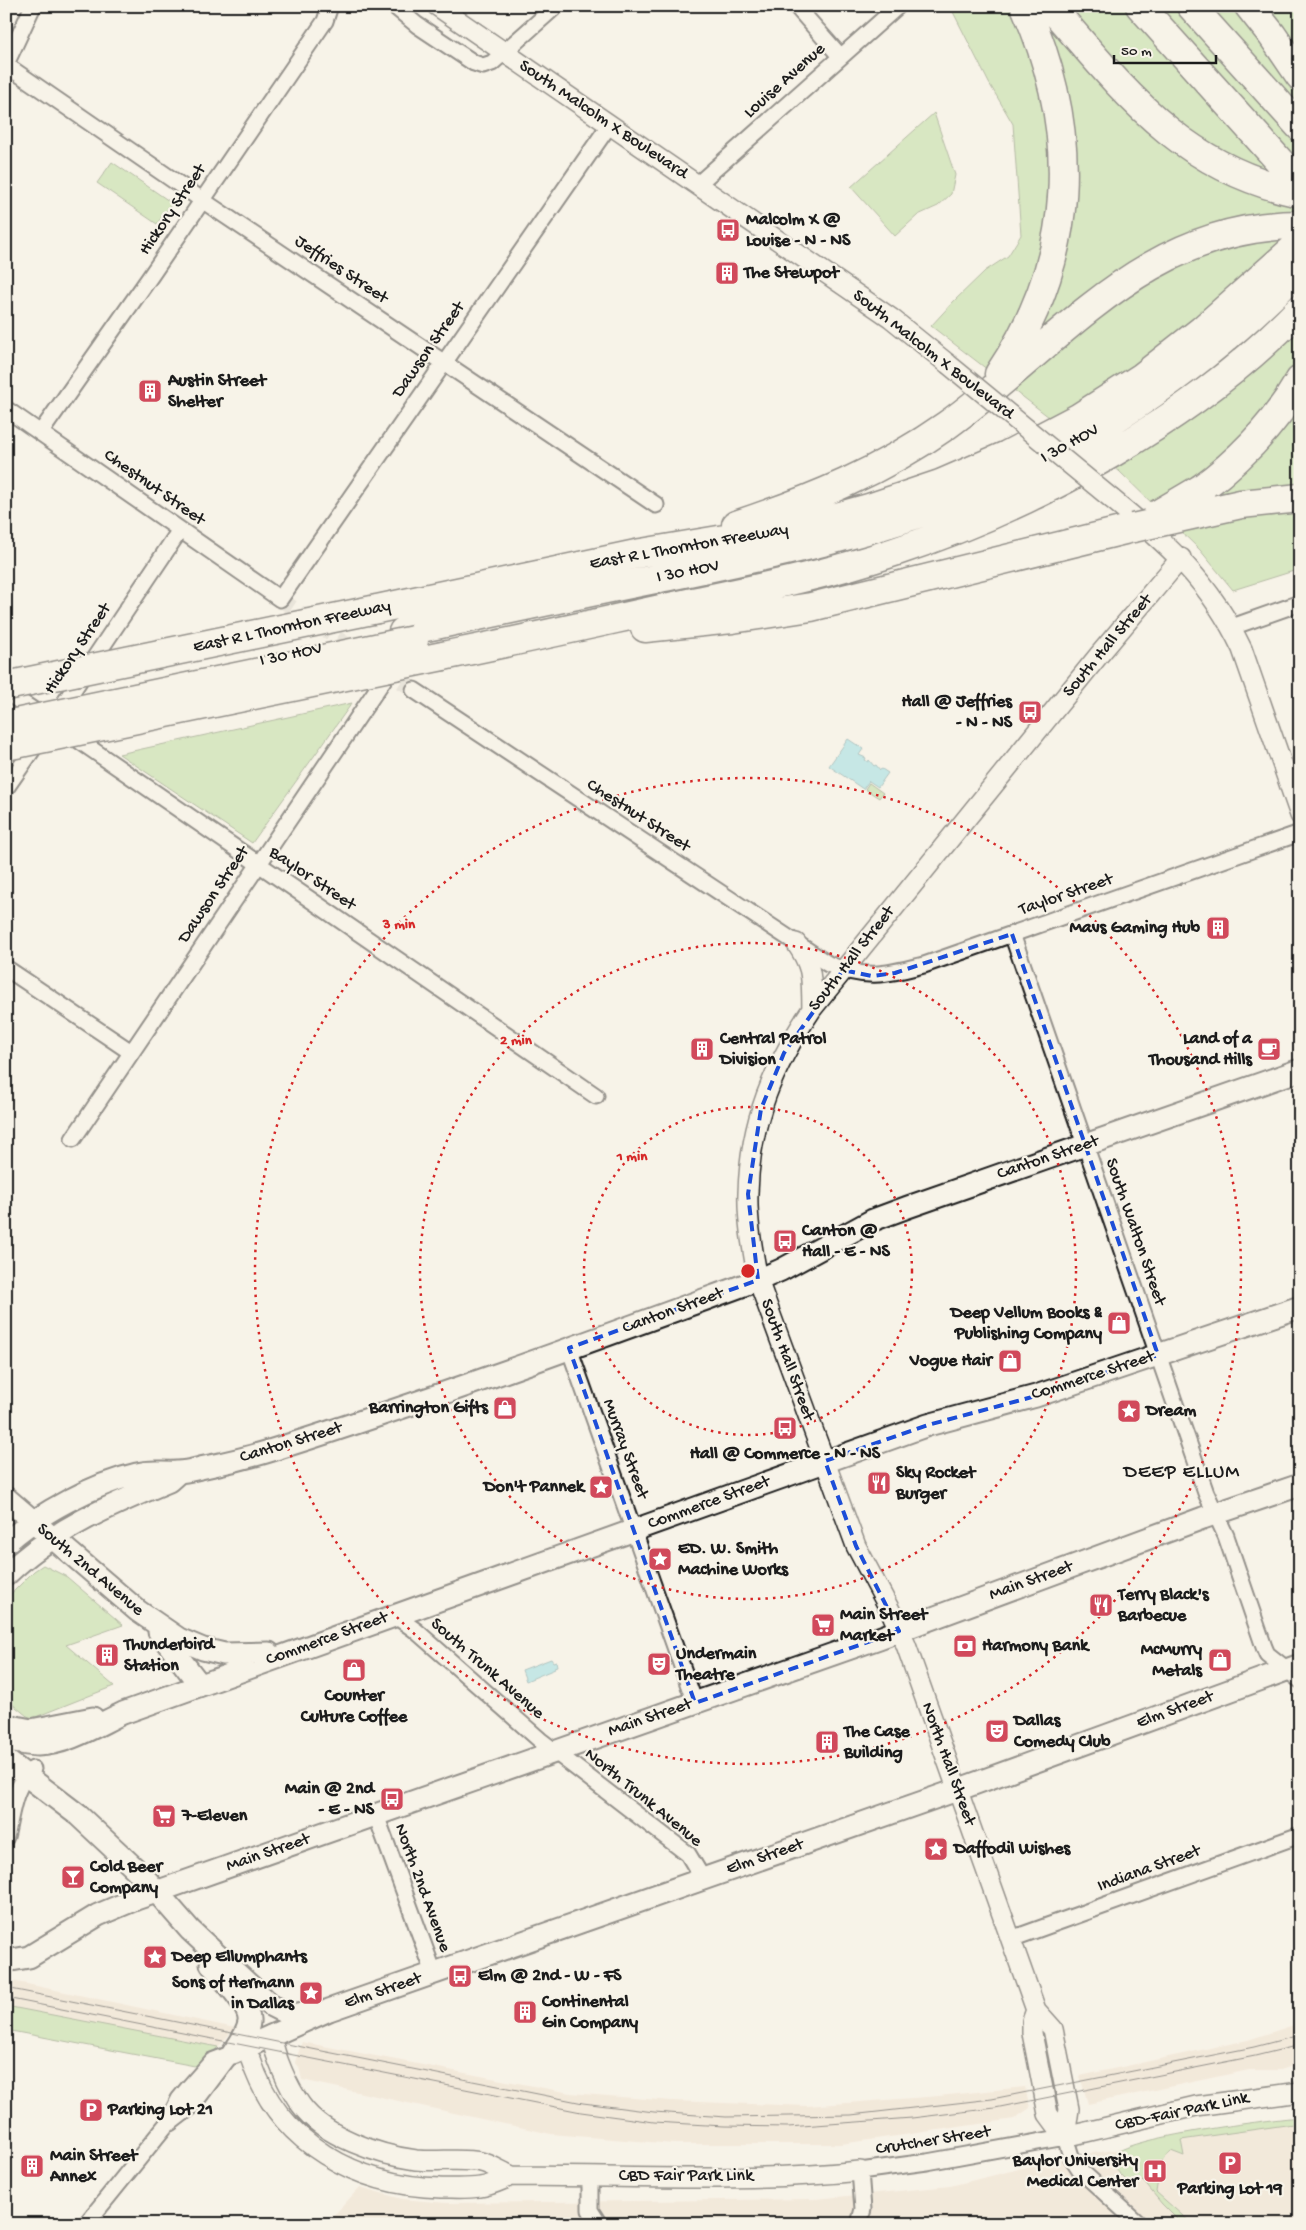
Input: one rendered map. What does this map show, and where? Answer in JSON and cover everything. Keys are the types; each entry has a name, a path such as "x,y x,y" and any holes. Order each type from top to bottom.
{"highway":[{"path":"1140,6 1300,184"},
{"path":"1191,6 1300,128"},
{"path":"1248,6 1272,34 1300,76"},
{"path":"1041,12 1152,118 1191,148 1237,172 1275,187 1300,193"},
{"path":"984,396 1021,337 1038,301 1054,256 1061,217 1063,174 1060,136 1041,12"},
{"path":"641,553 726,529 803,503 863,475 914,446 984,396 1106,294 1133,276 1171,255 1235,232 1258,228 1300,226"},
{"name":"East R L Thornton Freeway","path":"6,686 641,553 808,525 869,508 940,484 1006,455 1078,418 1142,377 1202,330 1300,243"},
{"name":"I 30 HOV","path":"6,725 836,540 946,504 1035,463 1124,413 1204,356 1300,268"},
{"name":"I 30 HOV","path":"6,713 408,636 827,551 889,534 983,499 1041,472 1134,418 1218,356 1257,324 1300,284"},
{"path":"6,746 516,641 818,573 894,553 970,524 1052,486 1113,452 1183,408 1245,361 1300,309"},
{"path":"1133,528 1202,488 1229,467 1259,439 1287,403 1300,380"},
{"path":"516,641 762,615 821,605 1133,528 1241,504 1300,498"}],"main road":[{"name":"Canton Street","path":"6,1543 34,1522 86,1492 111,1481 151,1471 178,1472 267,1452 570,1348 758,1280 783,1269 873,1220 1300,1070"},
{"name":"Commerce Street","path":"8,1740 36,1745 51,1744 77,1735 122,1713 825,1461 928,1425 1036,1396 1300,1307"},
{"name":"Canton Street","path":"6,1575 53,1538 102,1510 169,1481 178,1472"},
{"name":"Main Street","path":"6,1960 29,1957 98,1915 157,1891 899,1631 1215,1513 1300,1485"},
{"name":"South 2nd Avenue","path":"6,1498 151,1622 179,1639 203,1649 224,1654 290,1652"},
{"name":"South 2nd Avenue","path":"151,1622 200,1685"},
{"name":"Elm Street","path":"242,2056 271,2035 328,2010 1295,1671"},
{"path":"8,1740 30,1771 53,1794 78,1814 157,1891 190,1930 256,1993 281,2012 302,2014 328,2010"},
{"path":"190,1930 199,1949 248,2011 248,2028 242,2056"}],"street":[{"path":"6,64 34,6"},
{"name":"Hickory Street","path":"41,432 325,21 330,6"},
{"path":"394,6 417,25 474,63 483,66 492,63 498,49 556,6"},
{"name":"South Malcolm X Boulevard","path":"437,6 891,318 1181,558 1202,582 1232,627 1242,649 1300,815"},
{"path":"796,6 840,56"},
{"name":"Louise Avenue","path":"698,184 898,6"},
{"name":"Jeffries Street","path":"6,64 202,200 656,505"},
{"name":"Dawson Street","path":"280,598 610,124"},
{"name":"Chestnut Street","path":"6,409 280,598"},
{"name":"Hickory Street","path":"6,788 180,530"},
{"name":"South Hall Street","path":"899,1631 856,1546 758,1280 750,1231 748,1194 753,1140 771,1080 784,1053 812,1008 1181,558"},
{"path":"1232,627 1300,603"},
{"name":"Dawson Street","path":"73,1139 388,673"},
{"name":"Chestnut Street","path":"414,690 828,964 843,970"},
{"name":"Baylor Street","path":"6,692 596,1096"},
{"name":"Taylor Street","path":"843,970 872,976 924,965 1300,833"},
{"name":"South Walton Street","path":"1012,934 1206,1493 1226,1536 1264,1647 1267,1654 1295,1671"},
{"path":"796,943 810,969 812,978 812,1008"},
{"path":"6,968 131,1052"},
{"name":"Murray Street","path":"570,1348 695,1702"},
{"name":"South Trunk Avenue","path":"394,1615 415,1630 554,1752"},
{"name":"North Hall Street","path":"899,1631 1036,2010 1053,2029 1070,2109 1065,2137"},
{"name":"North Trunk Avenue","path":"554,1752 688,1854 704,1879"},
{"path":"6,1837 17,1790 30,1771"},
{"name":"North 2nd Avenue","path":"376,1815 434,1973"},
{"name":"Indiana Street","path":"1011,1939 1300,1835"},
{"name":"CBD Fair Park Link","path":"271,2035 280,2064 301,2106"},
{"name":"CBD Fair Park Link","path":"242,2056 265,2072 287,2101 301,2106 328,2129 374,2151 431,2162 481,2162 512,2176"},
{"name":"CBD Fair Park Link","path":"242,2056 293,2127 307,2142 348,2168 382,2181 430,2188 481,2187 512,2176 752,2177 860,2171"},
{"name":"Elm Street","path":"86,2224 166,2125 192,2106 242,2056"},
{"name":"CBD-Fair Park Link","path":"1065,2137 1196,2106 1300,2092"},
{"path":"1065,2137 1071,2156 1081,2171 1139,2224"},
{"name":"Crutcher Street","path":"859,2224 863,2209 860,2171 927,2162 1065,2137"},
{"path":"590,2176 590,2210 599,2224"}],"highlighted area":[{"path":"1012,934 1158,1355 1036,1396 928,1425 825,1461 856,1546 899,1631 695,1703 569,1348 758,1280 748,1194 761,1109 784,1053 843,970 872,976 895,973"}],"shaded area":[{"path":"6,1980 235,2028 218,2047 6,2008"},
{"path":"1300,2023 1300,2063 1281,2070 1249,2070 1088,2104 1080,2076 1248,2040"},
{"path":"302,2042 570,2093 672,2101 807,2106 1025,2087 1030,2108 1014,2119 841,2144 674,2144 551,2134 302,2080 299,2067 295,2062"},
{"name":"Baylor University Medical Center","path":"1300,2118 1300,2224 326,2224 360,2187 402,2199 446,2203 816,2199 950,2186 1071,2156 1129,2148"}],"green space":[{"path":"950,6 1300,6 1300,569 1233,590 1200,550 1119,471 931,326 985,271 1008,256 1021,235 1013,124 989,83"},
{"path":"934,113 955,175 951,194 938,206 918,215 895,236 851,187"},
{"path":"112,162 172,203 157,224 97,183"},
{"path":"352,703 252,843 119,754"},
{"path":"869,783 883,793 879,798 865,789"},
{"path":"43,1565 67,1577 123,1625 66,1645 114,1686 33,1718 27,1716 6,1699 6,1599 34,1571"},
{"path":"6,2006 218,2047 200,2067 6,2030"},
{"path":"1300,2117 1300,2123 1181,2140 1184,2156 1171,2151 1150,2175 1158,2180 1156,2192 1192,2224 1182,2224 1143,2181 1134,2187 1114,2165 1114,2156 1123,2149 1169,2136 1261,2121"}],"water":[{"path":"848,739 863,749 859,755 866,758 865,760 868,762 869,760 874,766 876,765 880,770 882,769 888,773 878,787 869,781 863,789 829,766"},
{"path":"551,1659 553,1662 556,1661 557,1666 554,1667 555,1669 526,1681 522,1670"}],"tunnel":[{"path":"280,599 359,653"},
{"path":"382,669 414,690"}],"tram line":[{"path":"6,1988 583,2103 654,2112 726,2117 851,2115 992,2099 1254,2047 1300,2035"},
{"path":"6,1998 581,2112 654,2122 724,2126 788,2127 912,2118 995,2108 1255,2056 1300,2045"}],"place":[{"name":"Malcolm X @ Louise - N - NS","path":"728,230"},
{"name":"The Stewpot","path":"727,273"},
{"name":"Austin Street Shelter","path":"150,391"},
{"name":"Hall @ Jeffries - N - NS","path":"1030,712"},
{"name":"Mavs Gaming Hub","path":"1218,928"},
{"name":"Central Patrol Division","path":"702,1049"},
{"name":"Land of a Thousand Hills","path":"1269,1049"},
{"name":"Canton @ Hall - E - NS","path":"785,1241"},
{"name":"Deep Vellum Books & Publishing Company","path":"1119,1323"},
{"name":"Vogue Hair","path":"1010,1361"},
{"name":"Barrington Gifts","path":"505,1408"},
{"name":"Dream","path":"1129,1411"},
{"name":"Hall @ Commerce - N - NS","path":"785,1428"},
{"name":"Sky Rocket Burger","path":"879,1483"},
{"name":"Don't Pannek","path":"601,1487"},
{"name":"ED. W. Smith Machine Works","path":"660,1559"},
{"name":"Terry Black's Barbecue","path":"1101,1605"},
{"name":"Main Street Market","path":"823,1625"},
{"name":"Harmony Bank","path":"965,1646"},
{"name":"Thunderbird Station","path":"107,1655"},
{"name":"McMurry Metals","path":"1220,1660"},
{"name":"Undermain Theatre","path":"659,1664"},
{"name":"Counter Culture Coffee","path":"354,1670"},
{"name":"Dallas Comedy Club","path":"997,1731"},
{"name":"The Case Building","path":"827,1742"},
{"name":"Main @ 2nd - E - NS","path":"392,1799"},
{"name":"7-Eleven","path":"164,1816"},
{"name":"Daffodil Wishes","path":"936,1849"},
{"name":"Cold Beer Company","path":"73,1877"},
{"name":"Deep Ellumphants","path":"155,1957"},
{"name":"Elm @ 2nd - W - FS","path":"460,1976"},
{"name":"Sons of Hermann in Dallas","path":"311,1993"},
{"name":"Continental Gin Company","path":"525,2012"},
{"name":"Parking Lot 21","path":"91,2110"},
{"name":"Parking Lot 19","path":"1230,2163"},
{"name":"Main Street Annex","path":"32,2166"},
{"name":"Baylor University Medical Center","path":"1155,2171"}],"district":[{"name":"DEEP ELLUM","path":"1182,1473"}]}
